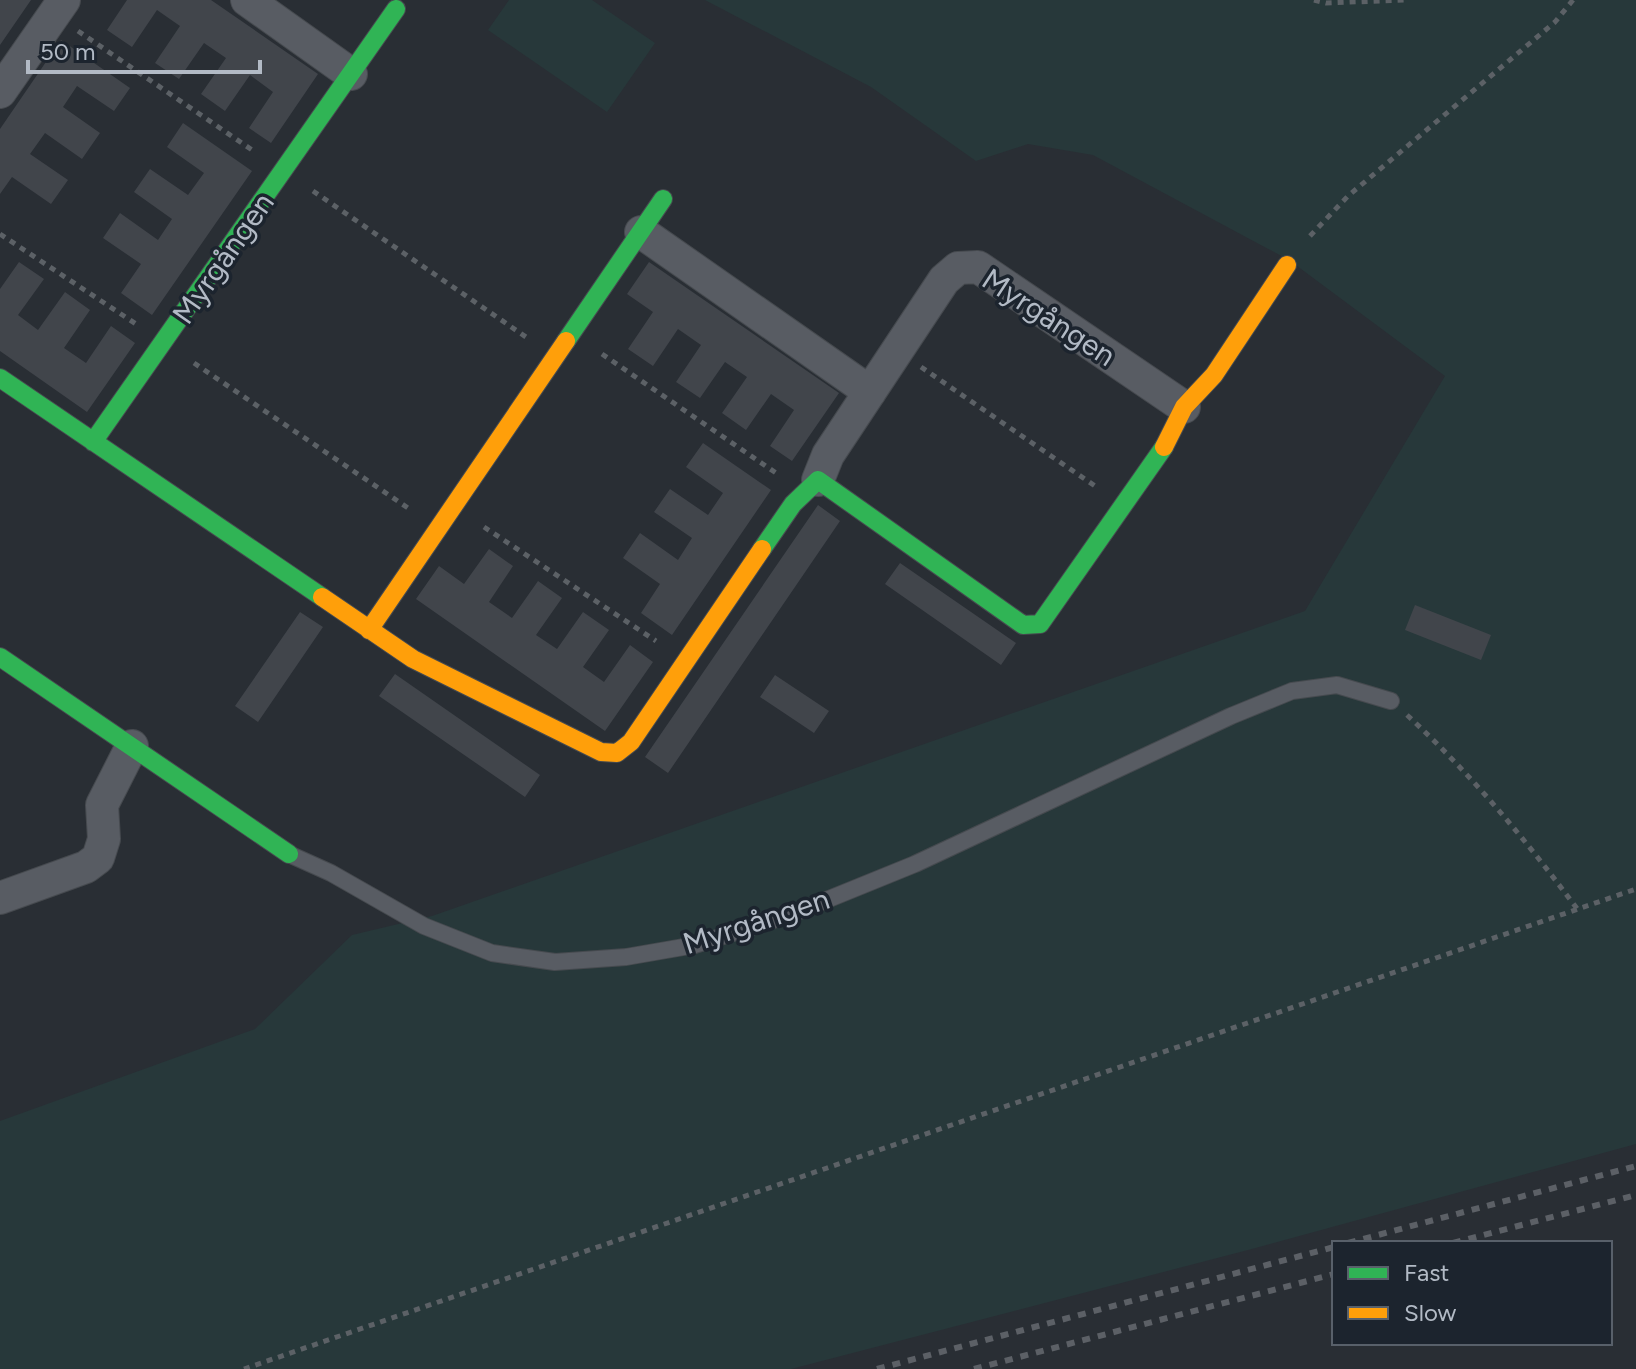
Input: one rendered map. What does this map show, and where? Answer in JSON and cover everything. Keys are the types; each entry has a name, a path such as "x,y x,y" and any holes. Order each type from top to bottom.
{"street":[{"path":"0,92 64,0"},
{"path":"247,0 351,74"},
{"name":"Myrgången","path":"93,442 396,9"},
{"path":"369,630 663,199"},
{"path":"641,232 870,392"},
{"path":"811,487 1023,625 1040,624 1161,453 1184,407 1214,375 1287,265"},
{"name":"Myrgången","path":"0,378 413,659 601,752 617,753 631,742 793,504 811,487 828,455 944,280 958,268 978,267 1184,407"},
{"name":"Myrgången","path":"0,657 289,854"},
{"path":"0,898 86,867 98,858 104,839 102,805 132,746"}],"lane":[{"name":"Myrgången","path":"289,854 331,873 424,926 492,953 555,962 626,957 695,945 792,914 915,864 1231,716 1292,691 1337,685 1391,701"}],"path":[{"path":"1314,0 1326,3 1405,0"},
{"path":"1287,265 1318,225 1348,196 1555,22 1573,0"},
{"path":"0,234 439,529"},
{"path":"572,333 811,487"},
{"path":"897,351 1124,506"},
{"path":"454,506 686,662"},
{"path":"1391,701 1447,752 1490,799 1578,910"},
{"path":"244,1369 1636,889"}],"shaded area":[{"path":"509,0 592,0 655,43 607,112 488,30"},
{"path":"705,0 1636,0 1636,1144 1248,1250 791,1369 0,1369 0,1121 255,1029 352,935 432,916 1305,611 1445,376 1289,260 1093,155 1028,144 976,161 871,87"}],"building":[{"path":"0,0 31,0 0,45"},
{"path":"127,0 211,0 318,74 271,143 249,128 273,92 250,75 225,111 201,94 226,58 204,43 179,79 155,63 180,26 157,10 132,47 107,30"},
{"path":"61,40 130,88 114,111 77,86 63,107 100,133 82,159 45,133 30,154 68,180 51,204 12,177 0,194 0,129"},
{"path":"183,123 252,171 152,315 121,293 141,264 103,238 120,213 158,240 172,219 134,192 150,169 188,195 204,173 167,147"},
{"path":"19,262 44,279 18,315 38,330 65,292 90,310 64,348 86,363 111,326 135,343 87,412 0,351 0,289"},
{"path":"649,262 839,393 792,461 770,446 794,410 771,394 746,430 722,413 747,377 725,362 700,398 676,382 701,345 678,329 653,366 628,349 653,312 627,294"},
{"path":"703,443 771,490 672,635 641,613 660,584 623,558 640,533 678,560 692,538 654,512 670,489 708,515 723,493 686,467"},
{"path":"818,505 840,521 668,773 645,757"},
{"path":"489,549 513,566 489,602 512,618 538,581 562,598 536,635 557,649 583,612 609,630 583,667 604,682 630,645 653,662 605,731 416,599 439,566 464,584"},
{"path":"900,563 1016,643 1001,665 885,584"},
{"path":"1415,605 1491,635 1481,660 1405,630"},
{"path":"300,612 323,627 258,722 235,706"},
{"path":"395,674 540,775 525,797 379,696"},
{"path":"775,675 829,711 814,733 760,697"}],"railway":[{"path":"1355,1241 1636,1166"},
{"path":"1461,1241 1636,1195"},
{"path":"877,1369 1332,1248"},
{"path":"974,1369 1332,1275"}],"traffic: fast":[{"path":"93,442 396,9"},
{"path":"566,341 663,199"},
{"path":"0,378 322,597"},
{"path":"762,549 793,504 818,480 1023,625 1040,624 1164,447"},
{"path":"0,657 289,854"}],"traffic: slow":[{"path":"1164,447 1184,407 1214,375 1287,265"},
{"path":"369,630 566,341"},
{"path":"322,597 413,659 601,752 617,753 631,742 762,549"}]}
